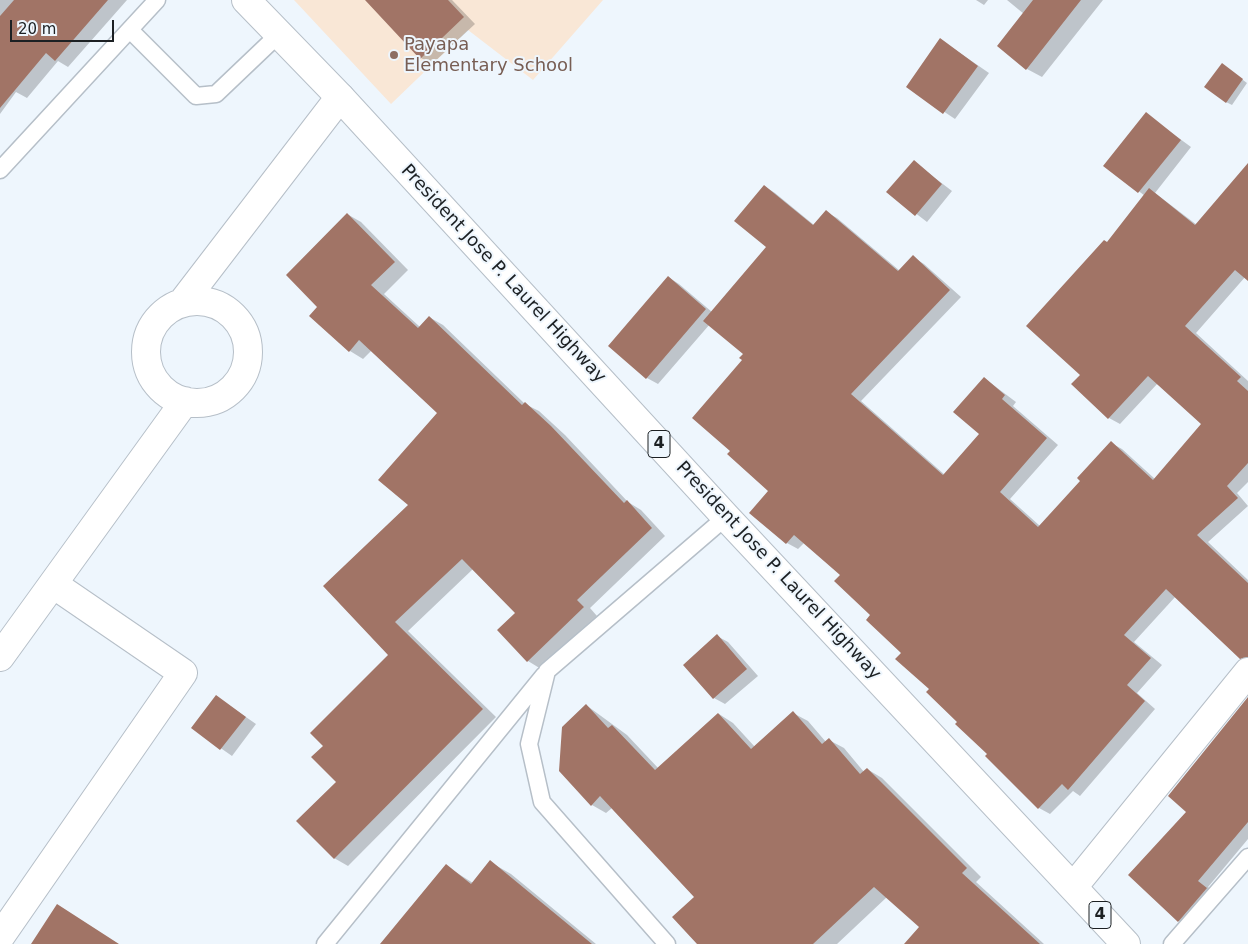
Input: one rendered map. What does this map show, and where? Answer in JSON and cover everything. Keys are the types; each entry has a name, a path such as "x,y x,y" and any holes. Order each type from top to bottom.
{"main road":[{"name":"President Jose P. Laurel Highway","path":"246,0 340,97 726,517 1074,886 1126,944"},
{"path":"182,303 340,97"},
{"path":"200,301 217,305 232,314 243,328 248,345 247,363 240,379 228,392 212,401 195,403 165,393 154,381 148,367 146,351 148,336 156,322 168,310 182,303 200,301"},
{"path":"0,658 186,401"},
{"path":"0,937 182,673 53,584"},
{"path":"1074,886 1248,672"}],"lane":[{"path":"0,170 157,0"},
{"path":"130,30 196,96 216,94 279,34"},
{"path":"325,944 547,671 726,517"},
{"path":"547,671 529,744 542,802 667,944"},
{"path":"1172,944 1248,857"}],"shaded area":[{"name":"Payapa Elementary School","path":"294,0 603,0 533,80 468,30 391,104"}],"building":[{"path":"14,0 108,0 55,61 46,53 0,108 0,16"},
{"path":"365,0 448,0 464,17 420,59"},
{"path":"1033,0 1081,0 1026,70 997,46"},
{"path":"940,38 978,66 943,114 906,87"},
{"path":"1222,63 1243,79 1226,103 1204,87"},
{"path":"1146,112 1181,140 1138,193 1103,166"},
{"path":"914,160 942,184 915,216 886,192"},
{"path":"1248,163 1248,281 1235,270 1185,326 1241,377 1237,381 1248,391 1248,463 1227,486 1238,498 1197,535 1248,583 1248,657 1240,659 1166,589 1124,635 1151,658 1127,685 1145,701 1068,790 1062,784 1038,809 985,756 987,754 955,724 957,722 926,692 929,689 895,659 901,653 866,620 870,615 834,581 840,575 794,535 786,544 749,513 768,491 727,454 730,451 692,418 742,360 739,358 743,354 703,321 766,247 734,221 764,185 813,225 826,210 898,271 913,255 950,290 851,394 943,475 979,434 953,412 984,377 1005,395 1002,399 1047,438 1000,492 1038,527 1080,481 1077,478 1111,441 1153,480 1201,424 1148,376 1108,419 1071,384 1080,375 1026,326 1104,240 1107,242 1149,188 1195,225"},
{"path":"347,213 395,262 371,285 418,328 429,316 522,405 525,402 551,426 624,503 627,500 652,528 577,600 584,607 527,662 497,630 515,613 462,559 395,622 483,709 334,859 296,821 336,782 311,757 323,746 310,733 388,655 323,586 408,505 378,480 437,413 359,340 349,352 309,316 317,307 286,275"},
{"path":"668,276 706,309 646,379 608,346"},
{"path":"717,634 747,669 713,699 683,665"},
{"path":"216,695 246,717 220,750 191,728"},
{"path":"1248,697 1248,822 1198,881 1207,888 1178,922 1128,875 1186,812 1168,796"},
{"path":"586,704 608,728 612,725 655,770 718,713 751,749 793,711 822,744 829,738 860,774 867,768 967,868 962,873 1040,944 904,944 919,927 874,887 813,944 697,944 672,917 694,897 600,796 591,806 559,771 562,727"},
{"path":"490,860 592,944 380,944 446,864 471,884"},
{"path":"57,904 119,944 31,944"}],"place":[{"name":"Payapa Elementary School","path":"394,55"}]}
